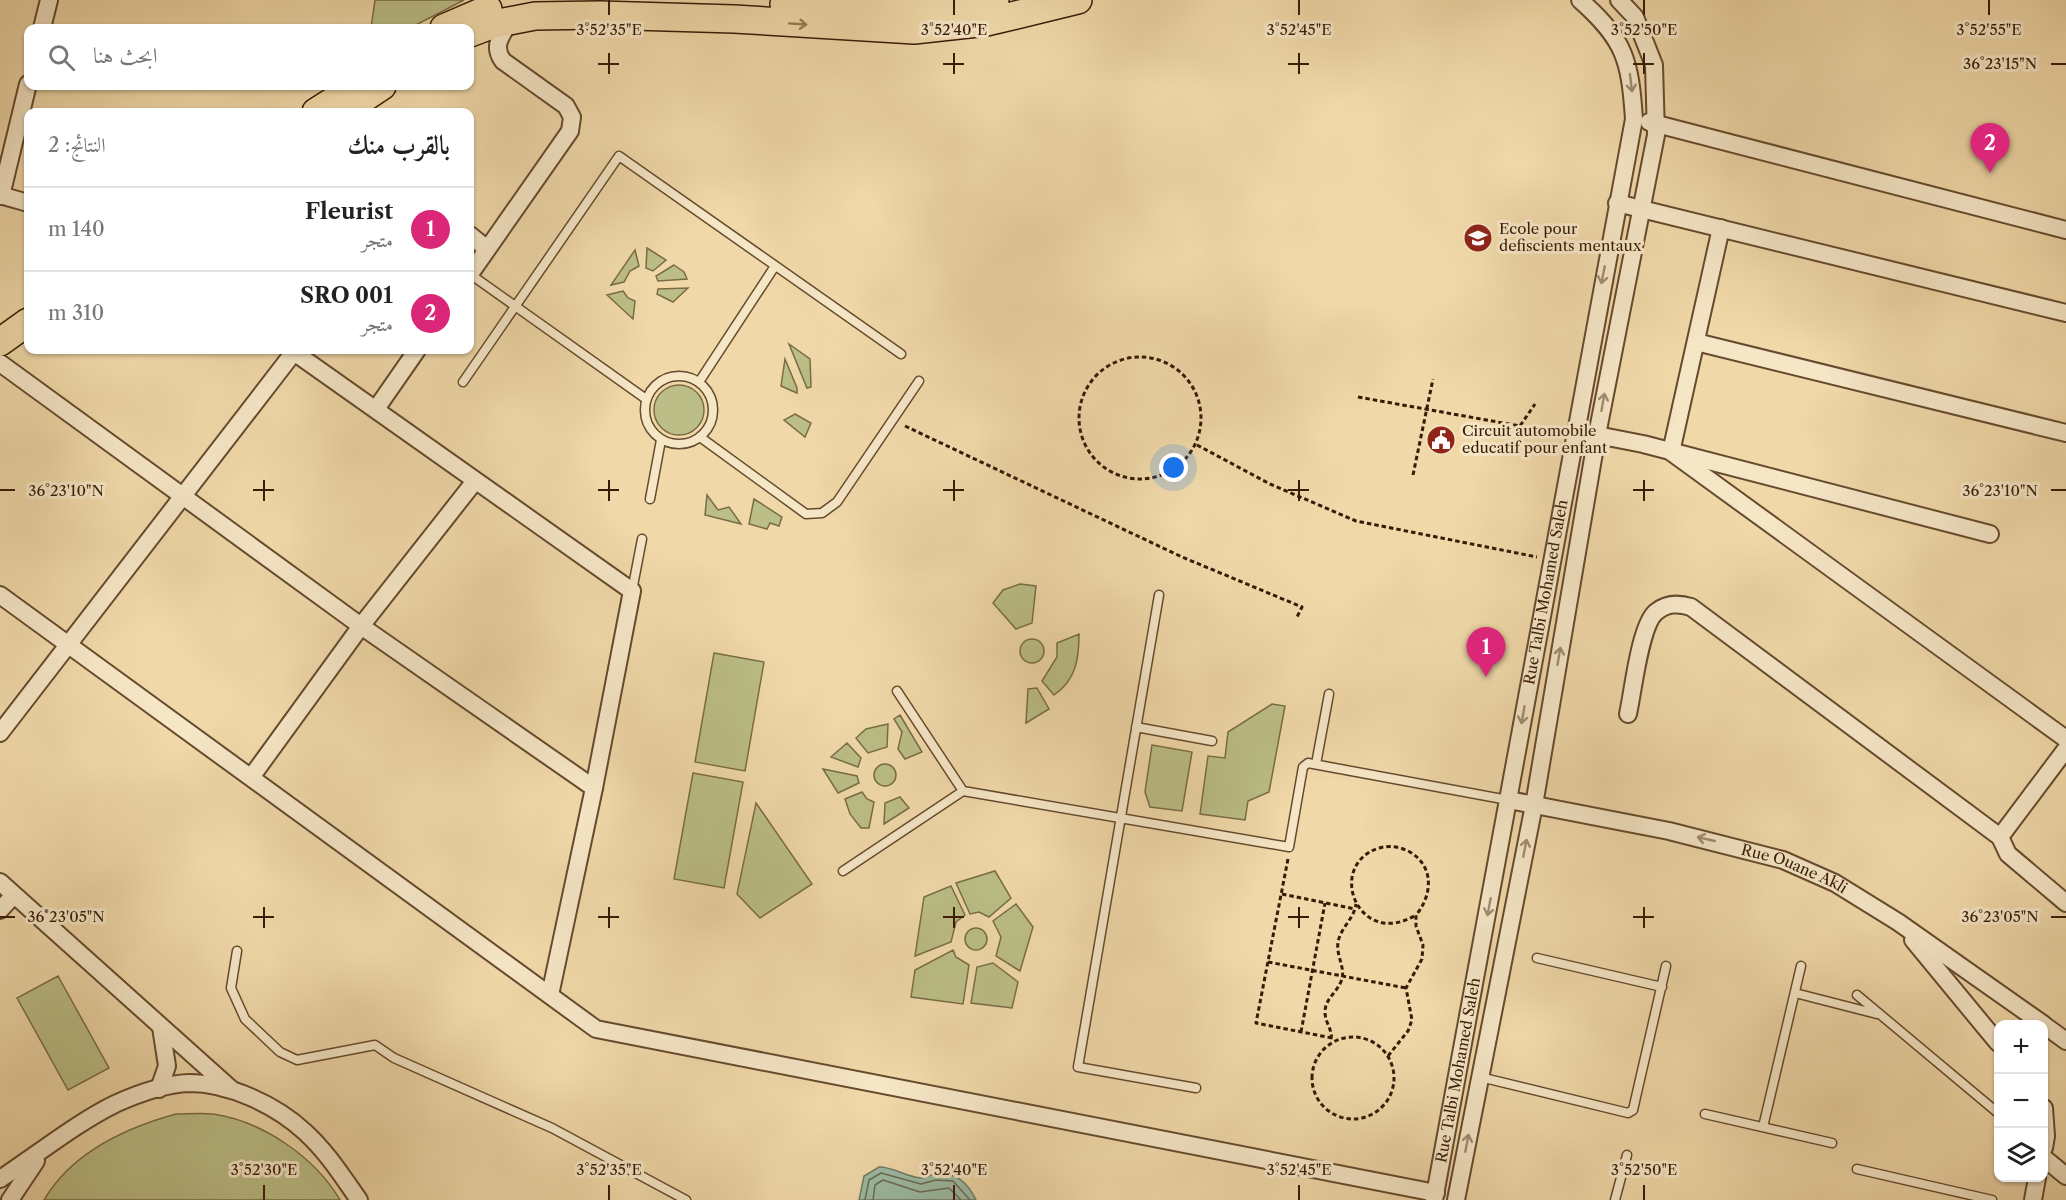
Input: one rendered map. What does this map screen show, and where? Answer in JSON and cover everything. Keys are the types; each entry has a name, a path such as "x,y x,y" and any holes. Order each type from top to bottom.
{"highway":[{"path":"452,24 480,11 530,0"},
{"path":"684,0 894,9 971,5 994,0"},
{"path":"474,32 535,16 600,15 914,30 987,22 1078,0"},
{"path":"322,108 351,90"},
{"path":"348,108 376,90"},
{"path":"0,342 24,325"}],"street":[{"path":"43,24 49,0"},
{"name":"Rue Talbi Mohamed Saleh","path":"1435,1197 1509,800 1550,560 1634,118 1629,70 1623,52 1608,26 1580,0"},
{"name":"Rue Talbi Mohamed Saleh","path":"1456,1200 1534,805 1597,435 1658,123 1654,65 1648,46 1635,16 1619,0"},
{"path":"474,268 570,132 572,117 566,106 503,61 497,52 497,42 510,21"},
{"path":"24,201 1,196 27,90"},
{"path":"1634,118 2066,230"},
{"path":"1617,203 2066,313"},
{"path":"1671,452 1720,228"},
{"path":"474,239 487,249"},
{"path":"1696,342 2066,432"},
{"path":"0,733 291,354"},
{"path":"297,354 632,591 594,788 550,995"},
{"path":"376,409 414,354"},
{"path":"0,363 361,627 594,788"},
{"path":"1597,435 1990,534"},
{"path":"1671,452 2066,739"},
{"path":"252,776 361,627 475,481"},
{"path":"0,595 252,776 596,1029 1435,1197"},
{"path":"1628,714 1647,627 1655,613 1669,604 1681,603 1691,607 2000,837 2008,854 2066,903"},
{"path":"2000,837 2060,767 2066,748"},
{"name":"Rue Ouane Akli","path":"1509,800 1669,831 1783,860 1835,883 1898,922 2036,1020"},
{"path":"0,882 233,1091"},
{"path":"0,910 14,895"},
{"path":"1898,922 1994,1038"},
{"path":"159,1089 167,1066 161,1028"},
{"name":"Rue Ouane Akli","path":"2048,1028 2066,1041"},
{"path":"0,1179 113,1105 159,1089 188,1083 233,1091 266,1105 304,1131 333,1161 359,1200"},
{"path":"10,1200 36,1161 53,1145"},
{"path":"2048,1162 2066,1176"},
{"path":"2033,1200 2036,1182"}],"lane":[{"path":"463,382 620,156 901,354"},
{"path":"699,382 775,266"},
{"path":"474,277 646,399"},
{"path":"678,375 699,382 706,389 713,409 707,429 700,437 680,445 661,440 646,422 646,399 651,390 668,377 678,375"},
{"path":"700,437 806,514 822,513 837,502 919,381"},
{"path":"650,499 661,440"},
{"path":"632,591 642,539"},
{"path":"1159,595 1078,1067 1196,1088"},
{"path":"897,691 963,790"},
{"path":"1316,764 1329,694"},
{"path":"1136,727 1212,741"},
{"path":"843,871 963,790 1290,847 1303,767 1308,763 1509,800"},
{"path":"237,951 231,987 245,1019 280,1052 297,1060 375,1045 394,1058 552,1128 686,1200"},
{"path":"1537,958 1662,987"},
{"path":"1480,1077 1628,1113 1633,1110 1666,966"},
{"path":"1763,1127 1801,966"},
{"path":"1795,993 1880,1015"},
{"path":"1857,995 1994,1110"},
{"path":"1705,1114 1832,1143"},
{"path":"1615,1200 1627,1155"},
{"path":"1857,1169 1992,1200"}],"path":[{"path":"1140,357 1161,360 1179,370 1193,385 1201,404 1202,425 1197,445 1185,462 1168,474 1148,480 1128,479 1109,472 1094,459 1083,442 1078,423 1080,403 1089,385 1102,370 1120,360 1140,357"},
{"path":"1413,475 1433,379"},
{"path":"1358,397 1520,426 1535,404"},
{"path":"892,420 1182,557 1302,607 1296,619"},
{"path":"1197,445 1270,484 1356,521 1550,560"},
{"path":"1290,847 1256,1023 1332,1038"},
{"path":"1385,847 1398,847 1419,859 1429,882 1424,906 1416,915 1395,924 1383,924 1363,913 1356,904 1352,892 1352,880 1363,858 1385,847"},
{"path":"1282,894 1355,909"},
{"path":"1301,1032 1325,903"},
{"path":"1331,1043 1332,1038 1324,1011 1328,999 1341,982 1338,942 1356,904"},
{"path":"1388,1056 1408,1031 1412,1020 1406,988 1422,959 1423,945 1416,926 1416,915"},
{"path":"1268,962 1406,988"},
{"path":"1357,1037 1371,1041 1388,1056 1394,1073 1393,1086 1388,1099 1379,1110 1367,1116 1354,1119 1341,1117 1329,1111 1314,1090 1314,1063 1331,1043 1344,1038 1357,1037"}],"green space":[{"path":"375,0 464,0 418,24 372,24"},
{"path":"647,248 666,260 653,271 646,268"},
{"path":"635,250 639,266 630,271 624,282 611,285"},
{"path":"674,265 684,272 687,279 658,281 656,276"},
{"path":"688,288 673,302 657,294 658,289"},
{"path":"623,291 628,298 635,301 633,319 607,295"},
{"path":"789,344 810,359 811,387 807,388"},
{"path":"785,359 797,388 797,393 781,386"},
{"path":"679,385 688,387 699,396 704,410 702,419 693,430 679,435 670,433 659,424 654,410 656,401 665,390"},
{"path":"795,414 811,423 805,437 784,420"},
{"path":"707,495 718,510 729,507 741,524 705,515"},
{"path":"754,499 782,517 779,526 770,523 767,529 749,524"},
{"path":"1020,584 1036,586 1032,623 1016,629 993,603 1003,590"},
{"path":"1079,634 1077,660 1072,676 1054,695 1042,681 1057,657 1057,643"},
{"path":"1032,639 1037,640 1043,646 1043,656 1037,662 1032,663 1027,662 1021,656 1020,651 1021,646 1027,640"},
{"path":"714,653 764,662 745,771 695,762"},
{"path":"1037,688 1049,709 1026,723 1028,689"},
{"path":"1272,704 1285,706 1269,792 1248,801 1245,820 1200,814 1208,756 1225,758 1228,732"},
{"path":"900,715 922,752 905,759 898,749 902,732 894,719"},
{"path":"888,724 887,747 868,753 856,738 866,729"},
{"path":"847,743 861,758 858,767 831,757"},
{"path":"1152,745 1192,752 1182,811 1150,807 1145,792"},
{"path":"881,764 889,764 896,771 896,779 889,786 881,786 874,779 874,771"},
{"path":"823,769 857,776 859,783 838,793"},
{"path":"693,773 743,782 724,888 674,879"},
{"path":"862,792 867,799 874,802 869,828 861,828 850,814 845,799"},
{"path":"900,797 909,808 884,824 885,803"},
{"path":"756,803 812,884 760,918 737,894"},
{"path":"995,871 1011,898 989,917 979,912 970,914 956,883"},
{"path":"951,886 965,915 956,922 951,942 915,956 924,897"},
{"path":"1016,904 1033,927 1020,971 996,956 1001,937 993,921"},
{"path":"976,928 984,931 987,939 984,947 976,950 968,947 965,939 968,931"},
{"path":"953,950 956,957 969,965 963,1004 911,997 915,970"},
{"path":"993,963 1018,982 1012,1008 971,1003 977,967"},
{"path":"58,976 109,1068 68,1090 17,998"},
{"path":"176,1114 213,1114 250,1124 268,1133 302,1156 316,1169 340,1200 44,1200 69,1168 101,1144 138,1127"}],"water":[{"path":"879,1167 921,1178 935,1174 955,1176 969,1188 976,1200 859,1200 864,1176"}],"place":[{"name":"SRO 001","path":"1990,173"},
{"name":"Ecole pour defiscients mentaux","path":"1478,238"},
{"name":"Circuit automobile educatif pour enfant","path":"1441,440"},
{"name":"Fleurist","path":"1486,677"}]}
